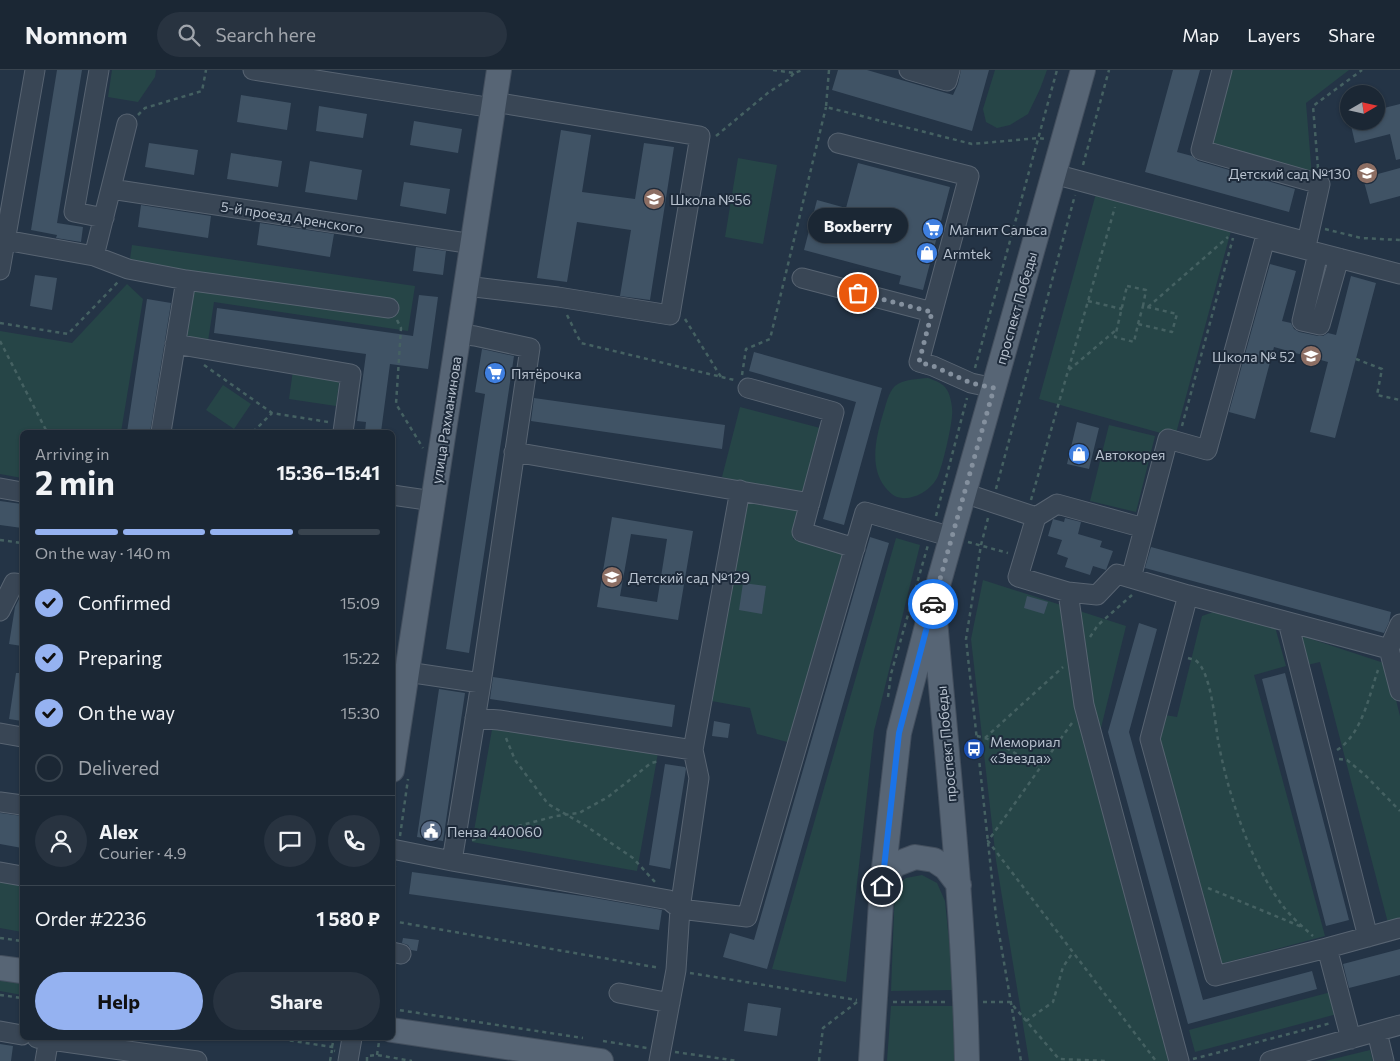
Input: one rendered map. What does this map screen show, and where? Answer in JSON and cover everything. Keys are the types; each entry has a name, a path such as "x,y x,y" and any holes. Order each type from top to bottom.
{"main road":[{"name":"проспект Победы","path":"871,1061 882,886 899,733 933,603 1083,70"},
{"name":"улица Рахманинова","path":"395,750 494,105 504,71"},
{"name":"проспект Победы","path":"933,603 958,885 966,1002 967,1061"},
{"path":"882,886 894,865 915,858 934,860 946,868 958,885"},
{"path":"0,968 20,971"},
{"path":"395,1030 598,1050"}],"street":[{"path":"0,270 5,240 9,167 35,70"},
{"path":"99,70 74,212 104,218"},
{"path":"253,70 700,136 670,315 558,297 466,286"},
{"path":"909,70 947,81 950,70"},
{"path":"1222,70 1201,150 1320,184 1308,242 1267,235"},
{"path":"94,256 127,124"},
{"path":"838,143 969,176 919,362 933,366 971,383 994,388"},
{"path":"1054,174 1237,226 1318,253 1400,274"},
{"name":"5-й проезд Аренского","path":"111,189 473,244"},
{"path":"1131,578 1168,439 1207,450 1267,235"},
{"path":"5,240 94,256 128,269 186,280 390,308"},
{"path":"1318,253 1302,321 1320,325 1338,258"},
{"path":"802,278 932,312"},
{"path":"161,430 186,280"},
{"path":"453,854 481,682 530,348 459,334"},
{"path":"175,344 351,374 344,428"},
{"path":"748,388 834,412 802,532 855,548"},
{"path":"514,452 810,503"},
{"path":"0,488 20,492"},
{"path":"660,1056 676,970 674,904 700,778 688,749 740,490"},
{"path":"964,493 1031,516 1057,504 1144,528"},
{"path":"395,494 434,500"},
{"path":"395,849 453,854 674,904 747,916 865,512 952,537"},
{"path":"1031,516 1024,557 1018,577 1068,592 1097,595 1117,574 1389,649"},
{"path":"0,611 14,583 20,584"},
{"path":"1068,592 1084,706 1185,1060"},
{"path":"1188,595 1150,739 1216,976 1400,928"},
{"path":"1288,622 1368,937"},
{"path":"1400,624 1389,649 1400,692"},
{"path":"407,672 481,682"},
{"path":"475,718 688,749"},
{"path":"0,733 20,737"},
{"path":"0,802 20,805"},
{"path":"0,872 20,876"},
{"path":"1327,948 1351,1039"},
{"path":"619,993 670,1003"},
{"path":"1272,1061 1400,1025"},
{"path":"0,1031 20,1035"},
{"path":"1377,1032 1384,1061"},
{"path":"45,1040 45,1061"},
{"path":"58,1040 197,1061"}],"path":[{"path":"127,124 145,108 202,91 206,70"},
{"path":"773,70 794,73 803,70"},
{"path":"558,297 581,343 741,382 746,349 770,339 826,107 829,70"},
{"path":"1320,184 1314,106 1362,70"},
{"path":"698,151 769,92 788,80 794,73"},
{"path":"826,107 972,144 1038,138 1063,142"},
{"path":"1031,516 1068,371 1119,191"},
{"path":"1148,307 1237,226"},
{"path":"1178,442 1237,226"},
{"path":"1311,226 1361,238 1400,240"},
{"path":"0,323 68,334 119,280"},
{"path":"1127,286 1146,290 1143,306 1134,342 1115,337 1127,286"},
{"path":"673,298 721,377"},
{"path":"1088,301 1122,309"},
{"path":"1138,324 1172,332 1176,314 1143,306"},
{"path":"390,308 401,328 396,404 425,451"},
{"path":"1068,371 1117,329"},
{"path":"0,341 46,430"},
{"path":"1356,359 1382,369 1377,395 1400,400"},
{"path":"199,362 272,412 344,428"},
{"path":"255,430 272,412"},
{"path":"952,537 1024,557"},
{"path":"0,540 20,543"},
{"path":"1322,758 1344,745 1359,724 1382,659 1389,649"},
{"path":"1172,654 1196,660 1205,672 1212,698 1226,781 1244,830 1266,880 1284,908 1327,948"},
{"path":"1084,706 988,841 1156,1061"},
{"path":"499,720 515,760 548,804 633,858 674,904"},
{"path":"977,736 995,740 1040,768"},
{"path":"453,854 490,834 579,812 608,797 652,763 670,759 688,749"},
{"path":"1322,758 1347,760 1366,775 1400,811"},
{"path":"1190,886 1209,888 1306,929"},
{"path":"395,922 875,1002 1010,1002 1059,1059 1107,1061"},
{"path":"0,938 20,941"},
{"path":"1026,1021 1053,1002 1063,967 1073,952"},
{"path":"0,995 20,998"},
{"path":"395,1009 584,1038"},
{"path":"1185,1060 1207,1056 1346,1018"},
{"path":"285,1040 412,1061"},
{"path":"336,1040 347,1051 367,1061"},
{"path":"377,1055 380,1040"},
{"path":"598,1050 738,1061"},
{"path":"330,1061 347,1051"},
{"path":"1207,1056 1208,1061"}],"green space":[{"path":"112,70 156,70 155,77 138,102 108,97"},
{"path":"995,70 1047,70 1028,114 1010,125 997,128 986,122 983,109"},
{"path":"1227,70 1349,70 1306,103 1312,176 1206,145"},
{"path":"738,158 777,165 763,244 725,237"},
{"path":"1097,190 1232,227 1175,437 1039,399"},
{"path":"132,245 415,286 408,331 214,302 208,341 186,337 194,276 129,266"},
{"path":"127,284 143,299 121,430 20,430 20,478 0,474 0,331 72,343"},
{"path":"293,370 340,376 336,406 289,399"},
{"path":"928,378 939,382 951,399 952,416 944,455 938,476 931,486 921,494 909,498 897,497 885,487 877,470 875,452 880,423 889,396 895,386 906,381"},
{"path":"223,385 251,404 234,429 206,410"},
{"path":"740,407 824,429 806,498 722,477"},
{"path":"1109,425 1155,436 1136,512 1090,501"},
{"path":"745,496 799,508 793,539 845,553 791,743 757,734 750,708 706,700"},
{"path":"896,538 920,545 874,731 846,982 772,969"},
{"path":"983,580 1126,626 1100,732 1187,1061 1029,1061 996,860 971,639"},
{"path":"1219,610 1275,627 1286,666 1254,675 1325,936 1220,964 1159,741 1165,715 1177,717 1202,616"},
{"path":"1299,635 1387,664 1400,716 1400,920 1388,923 1320,662 1307,665"},
{"path":"493,724 658,753 637,871 472,842"},
{"path":"922,875 937,883 945,901 954,990 891,991 895,887 906,878"},
{"path":"0,882 20,885 20,932 0,928"},
{"path":"0,980 20,983 20,995 0,991"},
{"path":"1331,992 1337,1014 1195,1052 1189,1030"},
{"path":"891,1006 955,1006 957,1061 887,1061"},
{"path":"1370,1050 1373,1061 1325,1061"}],"building":[{"path":"57,70 82,70 57,223 83,227 81,242 56,238 57,235 31,230"},
{"path":"838,70 867,70 953,95 961,70 989,70 972,131 832,90"},
{"path":"1173,70 1200,70 1177,152 1192,156 1198,161 1295,189 1289,212 1145,172"},
{"path":"241,95 291,103 287,130 237,122"},
{"path":"1400,104 1400,159 1396,160 1390,134 1355,143 1352,130 1385,130 1385,108"},
{"path":"319,106 367,114 363,138 316,131"},
{"path":"414,121 462,129 458,153 410,145"},
{"path":"561,130 591,135 582,192 635,199 644,143 674,147 650,300 620,296 631,230 577,222 567,282 537,278"},
{"path":"149,143 198,150 194,175 145,167"},
{"path":"231,153 282,161 278,187 227,179"},
{"path":"310,161 362,170 357,200 305,192"},
{"path":"858,163 950,187 923,290 899,284 901,276 804,250 817,200 846,208"},
{"path":"1400,168 1400,196 1370,204 1363,178"},
{"path":"404,182 450,189 446,214 400,206"},
{"path":"141,205 211,216 208,238 138,227"},
{"path":"260,223 334,234 330,257 257,245"},
{"path":"416,247 446,251 443,275 413,271"},
{"path":"1270,264 1296,271 1282,321 1291,323 1294,329 1299,332 1318,336 1328,333 1336,335 1351,276 1376,283 1335,438 1310,432 1328,362 1274,347 1255,419 1229,412"},
{"path":"35,275 57,278 52,310 30,306"},
{"path":"419,295 438,297 428,369 390,364 381,430 365,430 366,422 357,421 366,354 214,333 217,308 413,336"},
{"path":"147,299 171,303 150,430 127,430"},
{"path":"482,349 514,356 469,653 446,649 485,394 475,392"},
{"path":"754,352 882,388 844,525 823,519 856,402 749,371"},
{"path":"534,398 725,425 722,449 531,421"},
{"path":"1077,422 1099,428 1089,469 1067,464"},
{"path":"0,501 20,504 20,528 0,525"},
{"path":"612,517 693,531 678,620 597,607","holes":["631,534 667,539 657,602 620,596"]},
{"path":"1065,518 1081,522 1078,534 1102,541 1100,547 1113,551 1106,570 1093,566 1090,575 1065,567 1068,558 1057,554 1062,540 1048,536 1053,519 1064,522"},
{"path":"870,537 889,543 767,969 723,957 730,933 754,940"},
{"path":"1151,547 1391,612 1389,622 1384,633 1145,568"},
{"path":"743,583 766,586 762,614 739,610"},
{"path":"1027,596 1048,602 1044,614 1024,608"},
{"path":"20,597 20,646 9,644 15,607"},
{"path":"1139,623 1157,629 1129,732 1203,1000 1312,971 1317,989 1188,1024 1108,732"},
{"path":"16,673 20,673 20,721 9,719"},
{"path":"1285,673 1349,920 1326,926 1262,679"},
{"path":"493,677 675,705 672,727 490,699"},
{"path":"439,689 465,693 443,841 417,837"},
{"path":"714,721 730,724 728,738 712,736"},
{"path":"665,764 685,767 686,769 670,869 649,865"},
{"path":"0,813 20,816 20,848 0,844"},
{"path":"412,872 589,897 662,910 659,930 409,894"},
{"path":"403,938 419,940 417,951 411,950 408,945 402,943"},
{"path":"1400,949 1400,975 1349,988 1343,964"},
{"path":"748,1003 781,1008 777,1036 744,1031"},
{"path":"0,1044 13,1046 11,1061 0,1061"}],"way so far":[{"path":"858,293 932,312 919,362 933,366 971,383 994,388 933,604"}],"place":[{"name":"Детский сад №130","path":"1367,173"},
{"name":"Школа №56","path":"654,199"},
{"name":"Магнит Сальса","path":"933,229"},
{"name":"Armtek","path":"927,253"},
{"name":"Boxberry","path":"858,293"},
{"name":"Школа № 52","path":"1311,356"},
{"name":"Пятёрочка","path":"495,373"},
{"name":"Автокорея","path":"1079,454"},
{"name":"Детский сад №129","path":"612,577"},
{"name":"Мемориал «Звезда»","path":"974,749"},
{"name":"Пенза 440060","path":"431,831"}],"route":[{"path":"882,886 899,733 933,604"}]}
